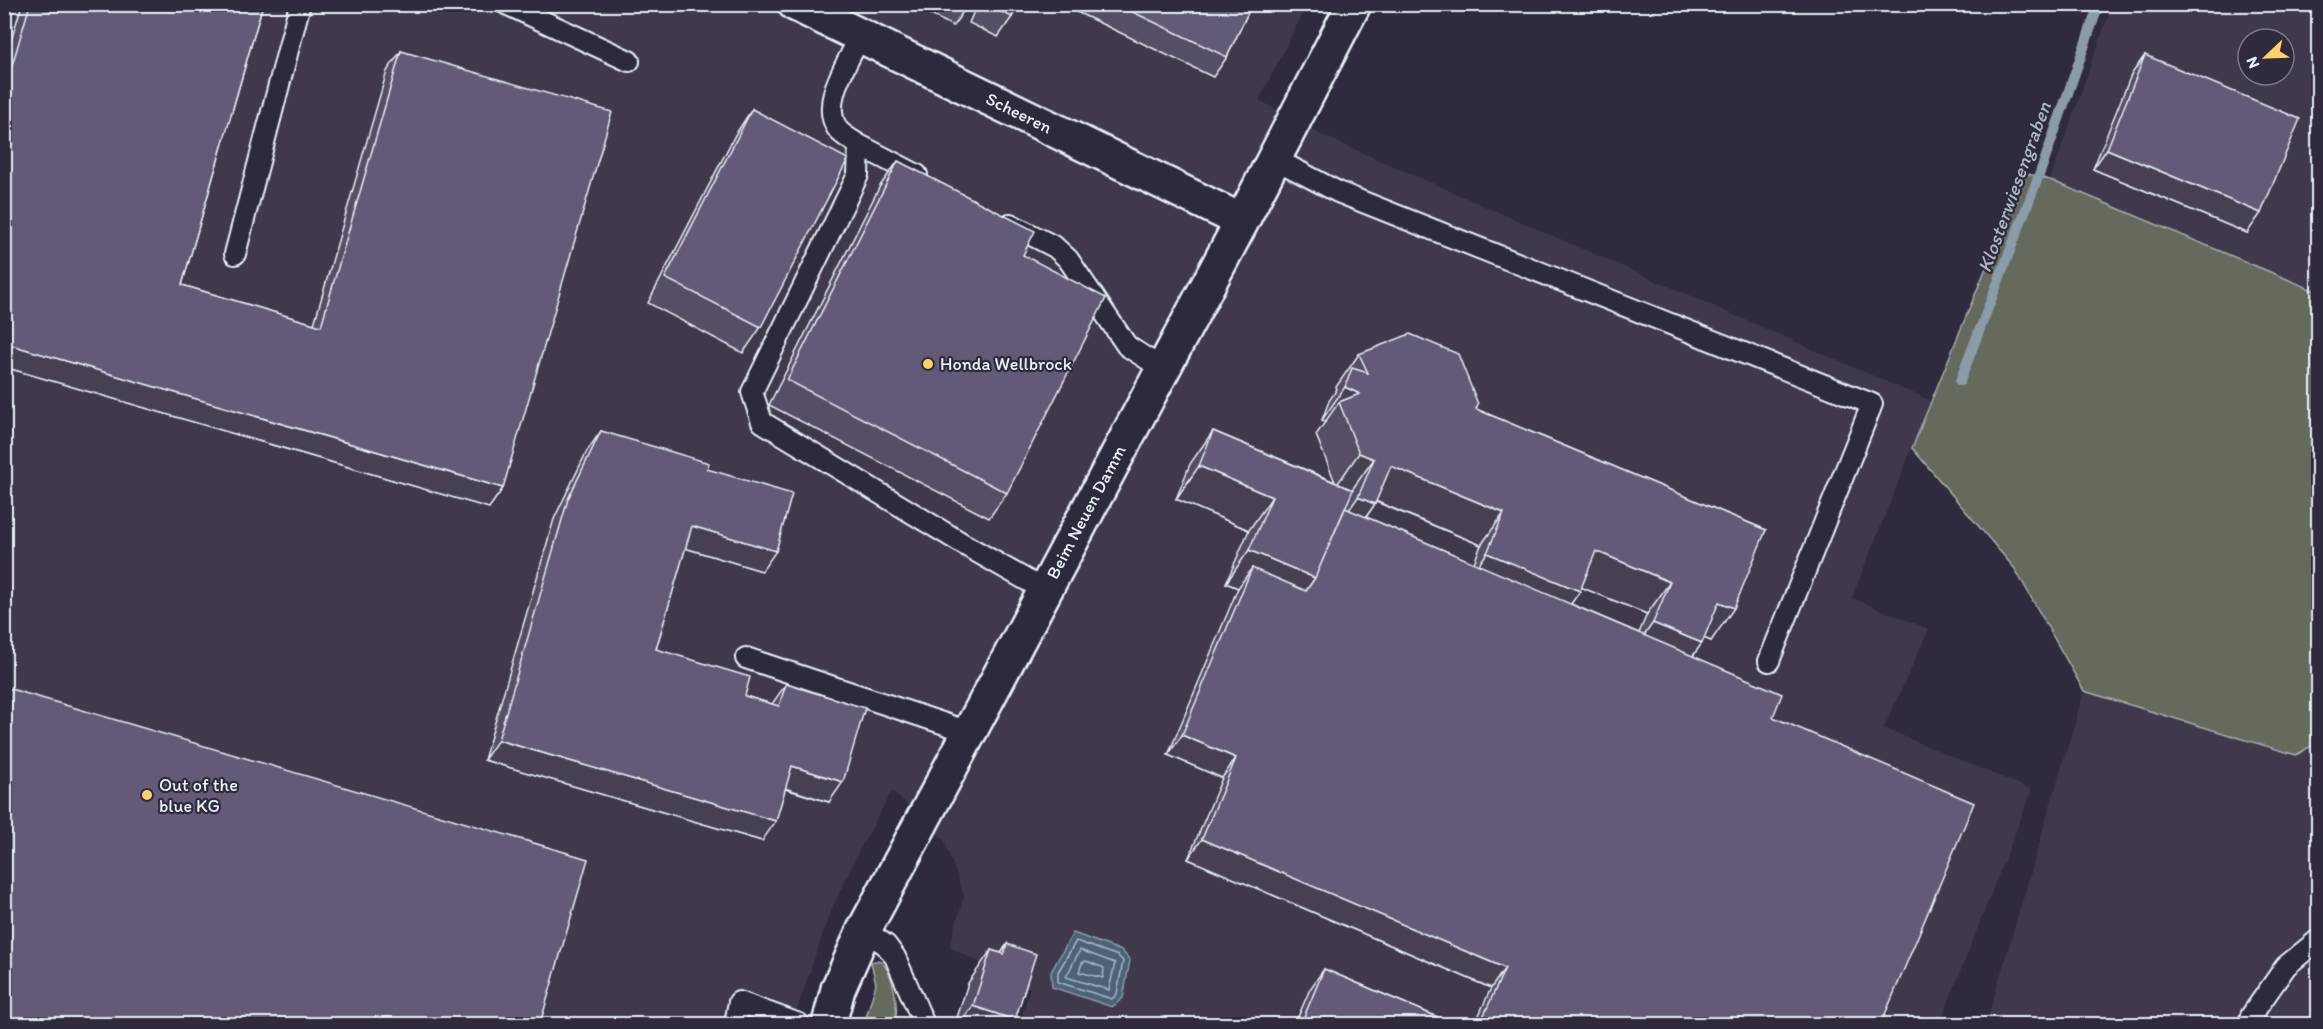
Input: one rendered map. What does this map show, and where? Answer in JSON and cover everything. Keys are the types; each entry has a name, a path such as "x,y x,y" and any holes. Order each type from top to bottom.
{"street":[{"name":"Scheeren","path":"795,4 1242,221"},
{"name":"Beim Neuen Damm","path":"829,1024 838,989 864,930 1275,159 1354,4"}],"lane":[{"path":"235,254 300,4"},
{"path":"506,4 629,62"},
{"path":"860,36 832,96 832,117 838,130 859,145 931,183"},
{"path":"859,145 858,175 752,392 762,422 964,545 1044,590"},
{"path":"1275,159 1338,192 1872,404 1769,661"},
{"path":"993,215 1054,247 1068,259 1127,346 1163,369"},
{"path":"746,658 969,732"},
{"path":"864,930 886,945 894,957 924,1024"},
{"path":"2249,1024 2251,1016 2286,966 2319,940"},
{"path":"735,1024 739,1002 799,1024"}],"shaded area":[{"path":"5,5 1307,5 1259,100 1322,135 1931,401 1852,598 1929,629 1884,728 2032,790 1940,1024 1019,1024 1030,988 949,947 964,896 944,840 892,791 858,853 830,913 792,1024 5,1024"},
{"path":"2112,5 2318,5 2318,292 2050,180"},
{"path":"2084,691 2295,755 2318,742 2318,1024 1986,1024"}],"green space":[{"path":"2025,173 2050,180 2318,292 2318,742 2296,755 2084,691 2015,569 1912,448"},
{"path":"879,960 892,981 896,1008 895,1024 864,1024 876,984 871,962"}],"water":[{"path":"1073,933 1122,951 1130,960 1123,998 1112,1007 1052,987 1051,972"}],"building":[{"path":"30,4 263,4 182,285 321,326 401,51 612,112 503,488 4,343 4,93"},
{"path":"985,4 1018,4 1012,17"},
{"path":"1116,4 1252,4 1227,57"},
{"path":"2145,55 2300,119 2261,213 2107,149"},
{"path":"752,109 848,159 761,327 665,278"},
{"name":"Honda Wellbrock","path":"898,161 1035,231 1023,255 1106,298 1007,493 787,380"},
{"path":"1410,334 1458,354 1478,404 1476,409 1766,530 1734,608 1719,602 1702,643 1653,623 1670,582 1596,551 1580,591 1487,553 1504,513 1391,466 1375,504 1358,497 1374,459 1359,453 1339,402 1360,394 1345,387 1352,368 1368,373 1359,354"},
{"path":"601,431 709,463 707,469 792,494 776,551 692,526 656,649 750,677 745,696 779,706 786,684 865,708 843,782 792,766 776,821 498,740 568,499"},
{"path":"1213,431 1353,490 1315,578 1249,550 1272,497 1199,466"},
{"path":"1345,508 1782,694 1773,717 1974,803 1881,1024 1480,1024 1505,968 1202,839 1236,758 1182,735 1252,568 1306,591 1315,578"},
{"name":"Out of the blue KG","path":"4,687 588,859 540,1024 4,1024"},
{"path":"1007,944 1036,954 1015,1020 973,1006 991,950 1004,954"},
{"path":"1324,969 1454,1024 1301,1024"}],"waterway":[{"name":"Klosterwiesengraben","path":"1960,381 2044,162 2099,4"}],"place":[{"name":"Honda Wellbrock","path":"928,364"},
{"name":"Out of the blue KG","path":"147,795"}]}
